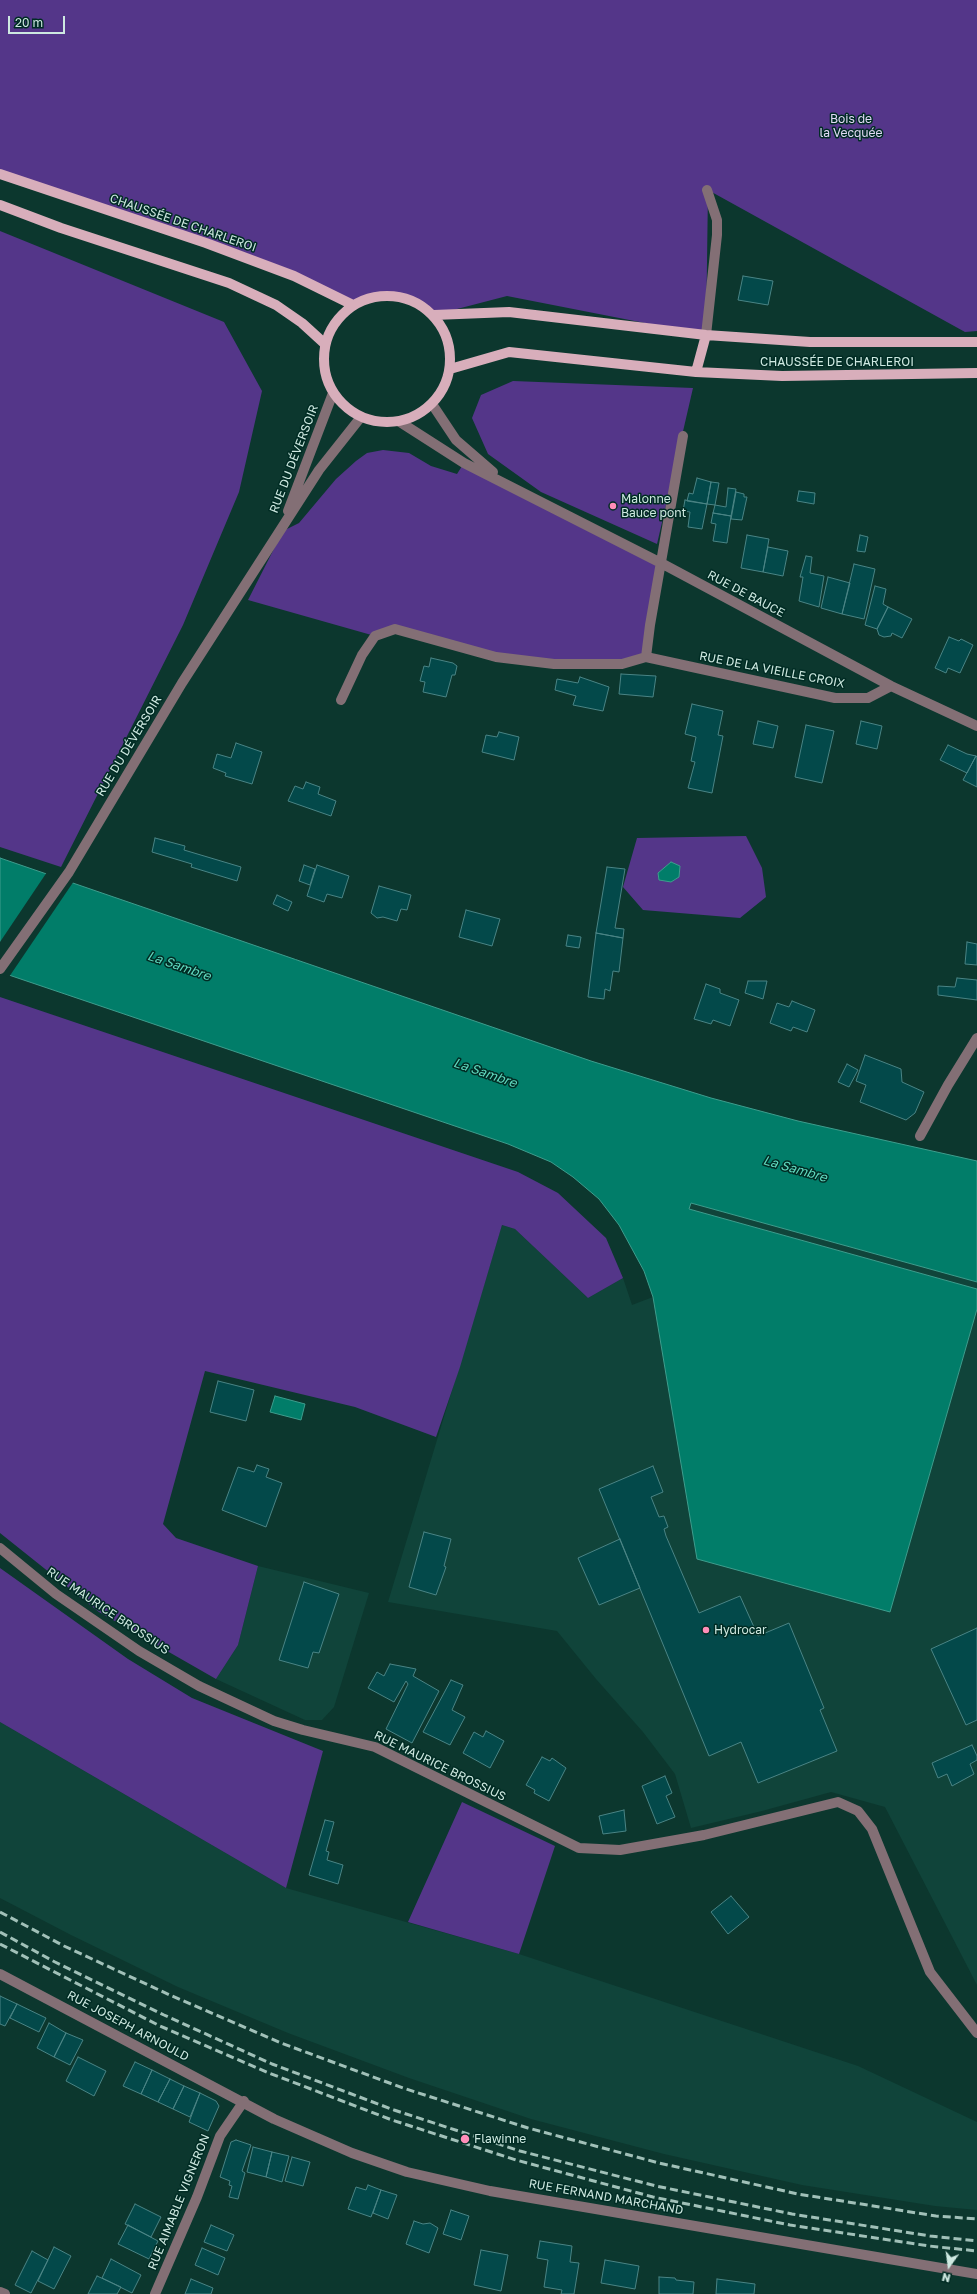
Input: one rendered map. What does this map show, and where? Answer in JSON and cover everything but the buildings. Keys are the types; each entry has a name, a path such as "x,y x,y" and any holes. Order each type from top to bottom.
{"main road":[{"name":"CHAUSSÉE DE CHARLEROI","path":"0,174 206,243 294,276 353,305"},
{"path":"0,205 61,228 229,283 276,305 302,323 325,344"},
{"path":"396,296 414,301 434,315 448,341 450,370 444,388 432,404 400,422 386,423 361,417 333,393 326,377 323,361 325,344 335,322 353,305 371,297 396,296"},
{"name":"CHAUSSÉE DE CHARLEROI","path":"434,315 509,312 706,335 810,342 977,342"},
{"path":"696,372 706,335"},
{"name":"CHAUSSÉE DE CHARLEROI","path":"450,370 509,352 696,372 782,376 977,373"}],"street":[{"path":"706,335 717,236 717,220 707,190"},
{"name":"RUE DU DÉVERSOIR","path":"278,534 333,393"},
{"name":"RUE DE BAUCE","path":"432,404 456,440 504,482"},
{"name":"RUE DU DÉVERSOIR","path":"0,970 69,872 182,683 319,470 361,417"},
{"name":"RUE DE BAUCE","path":"400,422 464,463 661,563 892,686 977,726"},
{"path":"341,700 362,655 375,636 395,629 496,657 547,663 622,664 646,656 683,436"},
{"name":"RUE DE LA VIEILLE CROIX","path":"646,656 836,698 868,698 892,686"},
{"path":"920,1136 948,1084 977,1038"},
{"name":"RUE MAURICE BROSSIUS","path":"0,1548 62,1598 139,1651 200,1686 274,1721 304,1730 375,1746 579,1848 620,1850 704,1835 838,1802 858,1811 872,1828 930,1972 977,2033"},
{"name":"RUE JOSEPH ARNOULD","path":"0,1974 244,2101"},
{"name":"RUE FERNAND MARCHAND","path":"244,2101 274,2119 352,2152 407,2172 460,2185 977,2274"},
{"name":"RUE AIMABLE VIGNERON","path":"155,2294 220,2136 244,2101"},
{"path":"0,2292 5,2294"}],"shaded area":[{"path":"691,1203 977,1282 977,1289 689,1209"},
{"path":"502,1225 515,1229 588,1298 623,1278 632,1305 653,1297 660,1333 890,1612 977,1309 977,1985 885,1807 831,1792 762,1811 691,1828 675,1774 643,1732 596,1679 557,1631 388,1602"},
{"path":"258,1566 369,1593 334,1707 322,1720 305,1720 216,1679 238,1645"},
{"path":"0,1722 286,1888 519,1954 858,2066 977,2122 977,2210 935,2206 802,2185 664,2154 531,2119 409,2078 288,2033 178,1987 71,1935 0,1898"}],"green space":[{"name":"Bois de la Vecquée","path":"0,0 977,0 977,331 965,332 708,190 706,335 507,296 434,315 414,301 396,296 371,297 353,305 206,243 0,174"},
{"path":"0,231 224,322 262,391 239,492 183,625 61,867 0,847"},
{"path":"513,381 693,388 657,544 541,492 488,454 472,418 481,395"},
{"path":"383,450 409,453 431,466 457,474 464,463 661,563 646,657 622,664 496,657 395,629 375,636 248,600 283,531 299,523 336,479 356,461 367,453"},
{"path":"746,836 762,868 766,897 740,918 643,910 623,887 637,838"},
{"path":"0,997 518,1172 558,1193 606,1238 623,1278 588,1298 515,1229 502,1225 460,1367 436,1437 355,1407 205,1371 163,1524 176,1538 258,1566 238,1645 216,1679 99,1612 0,1533"},
{"path":"0,1568 128,1659 192,1698 323,1751 286,1888 0,1722"},
{"path":"462,1802 555,1846 519,1954 408,1922"}],"water":[{"name":"La Sambre","path":"0,858 591,1061 711,1098 798,1121 977,1161 977,1282 691,1203 689,1209 977,1289 977,1309 890,1612 697,1559 653,1297 644,1271 619,1225 599,1199 573,1177 551,1162 508,1144 0,972"},
{"path":"671,862 680,866 679,877 671,882 659,880 658,873"},
{"path":"275,1396 305,1404 301,1420 270,1412"}],"pier":[{"path":"47,872 74,881 9,977 0,974 0,942"}],"railway":[{"path":"0,1912 64,1946 172,1996 281,2043 403,2088 528,2128 659,2163 798,2194 936,2216 977,2219"},
{"path":"0,1932 55,1962 164,2015 272,2064 394,2110 520,2151 656,2186 792,2214 930,2236 977,2241"},
{"path":"0,1944 160,2026 269,2073 392,2120 516,2160 653,2197 790,2225 929,2246 977,2251"}],"place":[{"name":"Malonne Bauce pont","path":"613,506"},
{"name":"Hydrocar","path":"706,1630"},
{"name":"Flawinne","path":"465,2139"}]}
